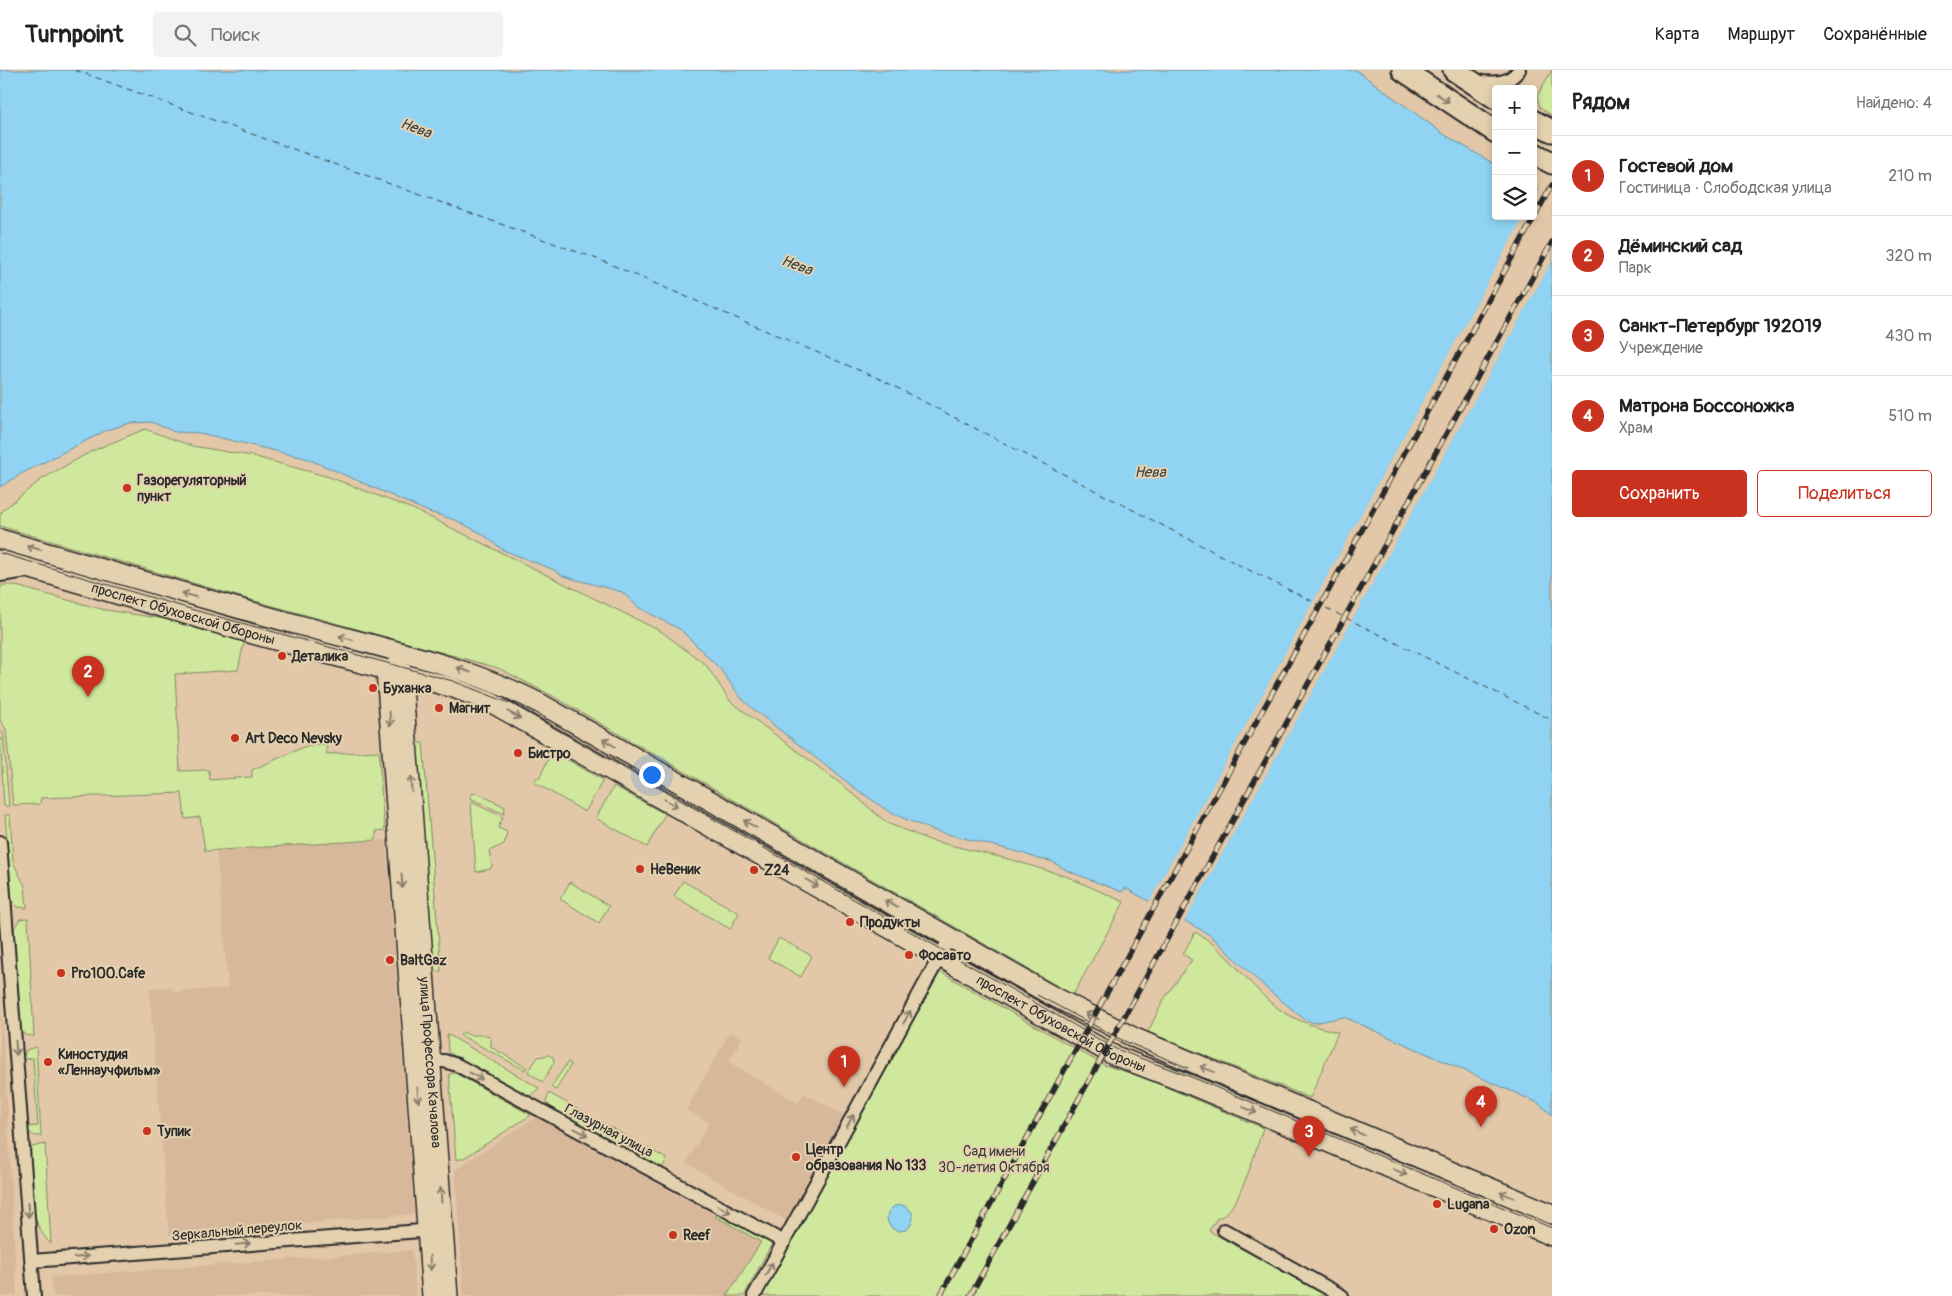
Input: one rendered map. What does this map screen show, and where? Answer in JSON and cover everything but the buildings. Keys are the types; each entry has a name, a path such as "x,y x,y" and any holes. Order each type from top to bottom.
{"main road":[{"path":"1403,70 1493,130"},
{"path":"1454,70 1492,95"},
{"path":"1537,122 1552,131"},
{"path":"1537,155 1552,163"},
{"name":"проспект Обуховской Обороны","path":"0,538 210,601 458,668 520,693 1064,1002 1135,1038 1552,1214"},
{"name":"проспект Обуховской Обороны","path":"0,560 451,687 490,702 1114,1055 1191,1084 1552,1236"},
{"name":"улица Профессора Качалова","path":"393,651 435,1229 432,1296"},
{"name":"улица Профессора Качалова","path":"435,1229 448,1296"}],"street":[{"path":"1471,82 1500,83 1512,78 1518,70"},
{"path":"0,573 31,569"},
{"path":"0,842 34,1296"},
{"path":"754,1296 950,938"},
{"name":"Глазурная улица","path":"423,1061 444,1061 457,1065 784,1242"},
{"name":"Зеркальный переулок","path":"32,1261 435,1229"},
{"path":"1224,1230 1342,1296"}],"shaded area":[{"path":"386,840 414,1214 169,1235 149,988 172,987 173,992 228,988 216,850"},
{"path":"0,996 6,1082 17,1296 0,1296"},
{"path":"730,1031 742,1038 729,1062 798,1103 804,1093 846,1116 787,1221 686,1163 709,1123 686,1110"},
{"path":"536,1117 763,1241 730,1296 464,1296 455,1170"},
{"path":"412,1250 416,1296 53,1296 51,1277"}],"green space":[{"path":"1552,70 1552,116 1540,107 1537,96"},
{"path":"145,429 192,446 252,456 329,477 415,510 662,632 706,665 730,701 845,787 887,823 929,840 1012,860 1068,877 1124,902 1073,995 553,696 498,668 244,598 0,526 0,515 3,510 42,479 92,451"},
{"path":"3,585 12,585 105,610 165,619 244,642 238,670 175,674 180,771 209,770 210,780 252,777 252,770 306,746 326,744 327,754 379,751 385,830 376,831 376,840 205,851 200,817 185,819 182,793 41,798 40,804 13,805 6,729 0,720 0,589"},
{"path":"0,731 3,733 9,806 4,806"},
{"path":"416,743 423,743 441,971 433,972"},
{"path":"552,751 603,780 585,812 534,782 536,778 539,779"},
{"path":"614,786 665,814 647,847 596,818"},
{"path":"477,793 505,807 504,814 470,798 472,794"},
{"path":"471,802 503,817 498,828 507,832 504,844 489,851 492,866 490,869 476,872"},
{"path":"5,815 10,815 13,862 25,886 27,908 18,907 12,901"},
{"path":"683,881 739,913 730,929 674,896"},
{"path":"570,882 609,906 599,923 560,899"},
{"path":"28,918 34,1036 25,1035 21,1030 14,928 20,919"},
{"path":"1195,932 1216,947 1278,1009 1303,1022 1338,1032 1310,1098 1148,1032 1164,999 1192,960 1183,954"},
{"path":"779,938 812,956 801,977 768,958"},
{"name":"Сад имени 30-летия Октября","path":"940,972 1104,1065 1140,1076 1263,1128 1246,1179 1239,1193 1225,1214 1217,1218 1209,1231 1327,1296 761,1296"},
{"path":"463,1032 469,1035 487,1035 491,1039 491,1047 527,1068 525,1070 460,1035"},
{"path":"447,1034 539,1088 530,1096 523,1094 448,1052"},
{"path":"36,1047 41,1136 32,1134 27,1127 38,1126 33,1058 23,1059 26,1050"},
{"path":"549,1055 553,1057 554,1062 543,1082 528,1072 538,1057"},
{"path":"568,1062 571,1064 556,1090 551,1087"},
{"path":"455,1073 531,1115 464,1158 456,1160 449,1074"},
{"path":"549,1093 667,1159 662,1168 551,1107 546,1102"},
{"path":"45,1144 51,1244 43,1235 34,1214 31,1191 29,1156 32,1147"},
{"path":"718,1214 772,1243 744,1296 727,1296 761,1242 715,1216"}],"water":[{"name":"Нева","path":"0,70 1356,70 1445,135 1492,163 1492,220 1537,220 1537,189 1552,198 1552,1115 1538,1103 1344,1017 1314,1023 1304,1019 1267,989 1210,935 1125,888 1122,892 1068,871 1051,861 932,830 891,813 856,789 754,710 742,699 720,669 681,630 638,607 622,592 563,576 552,569 503,550 481,533 455,520 429,512 305,458 200,433 175,432 151,422 130,423 107,430 21,474 0,487"},
{"path":"900,1205 909,1209 913,1218 909,1227 900,1231 891,1227 887,1218 891,1209"}],"pier":[{"path":"1540,188 1552,195 1552,261 1183,924 1148,904 1522,220 1537,220 1537,193"}],"ferry route":[{"path":"75,70 600,260 882,380 1241,566 1552,720"}],"tram line":[{"path":"0,553 194,610 453,681 512,704 1116,1049 1194,1078 1552,1228"},
{"path":"1037,995 1122,1040 1188,1068"}],"railway":[{"path":"940,1296 1552,185"},
{"path":"970,1296 1552,242"}],"place":[{"name":"Газорегуляторный пункт","path":"127,488"},
{"name":"Деталика","path":"282,656"},
{"name":"Буханка","path":"373,688"},
{"name":"Дёминский сад","path":"88,697"},
{"name":"Магнит","path":"439,708"},
{"name":"Art Deco Nevsky","path":"235,738"},
{"name":"Бистро","path":"518,753"},
{"name":"НеВеник","path":"640,869"},
{"name":"Z24","path":"754,870"},
{"name":"Продукты","path":"850,922"},
{"name":"Фосавто","path":"909,955"},
{"name":"BaltGaz","path":"390,960"},
{"name":"Pro100.Cafe","path":"61,973"},
{"name":"Киностудия «Леннаучфильм»","path":"48,1062"},
{"name":"Гостевой дом","path":"844,1087"},
{"name":"Матрона Боссоножка","path":"1481,1127"},
{"name":"Тупик","path":"147,1131"},
{"name":"Центр образования № 133","path":"796,1157"},
{"name":"Санкт-Петербург 192019","path":"1309,1157"},
{"name":"Lugana","path":"1437,1204"},
{"name":"Ozon","path":"1494,1229"},
{"name":"Reef","path":"673,1235"}]}
